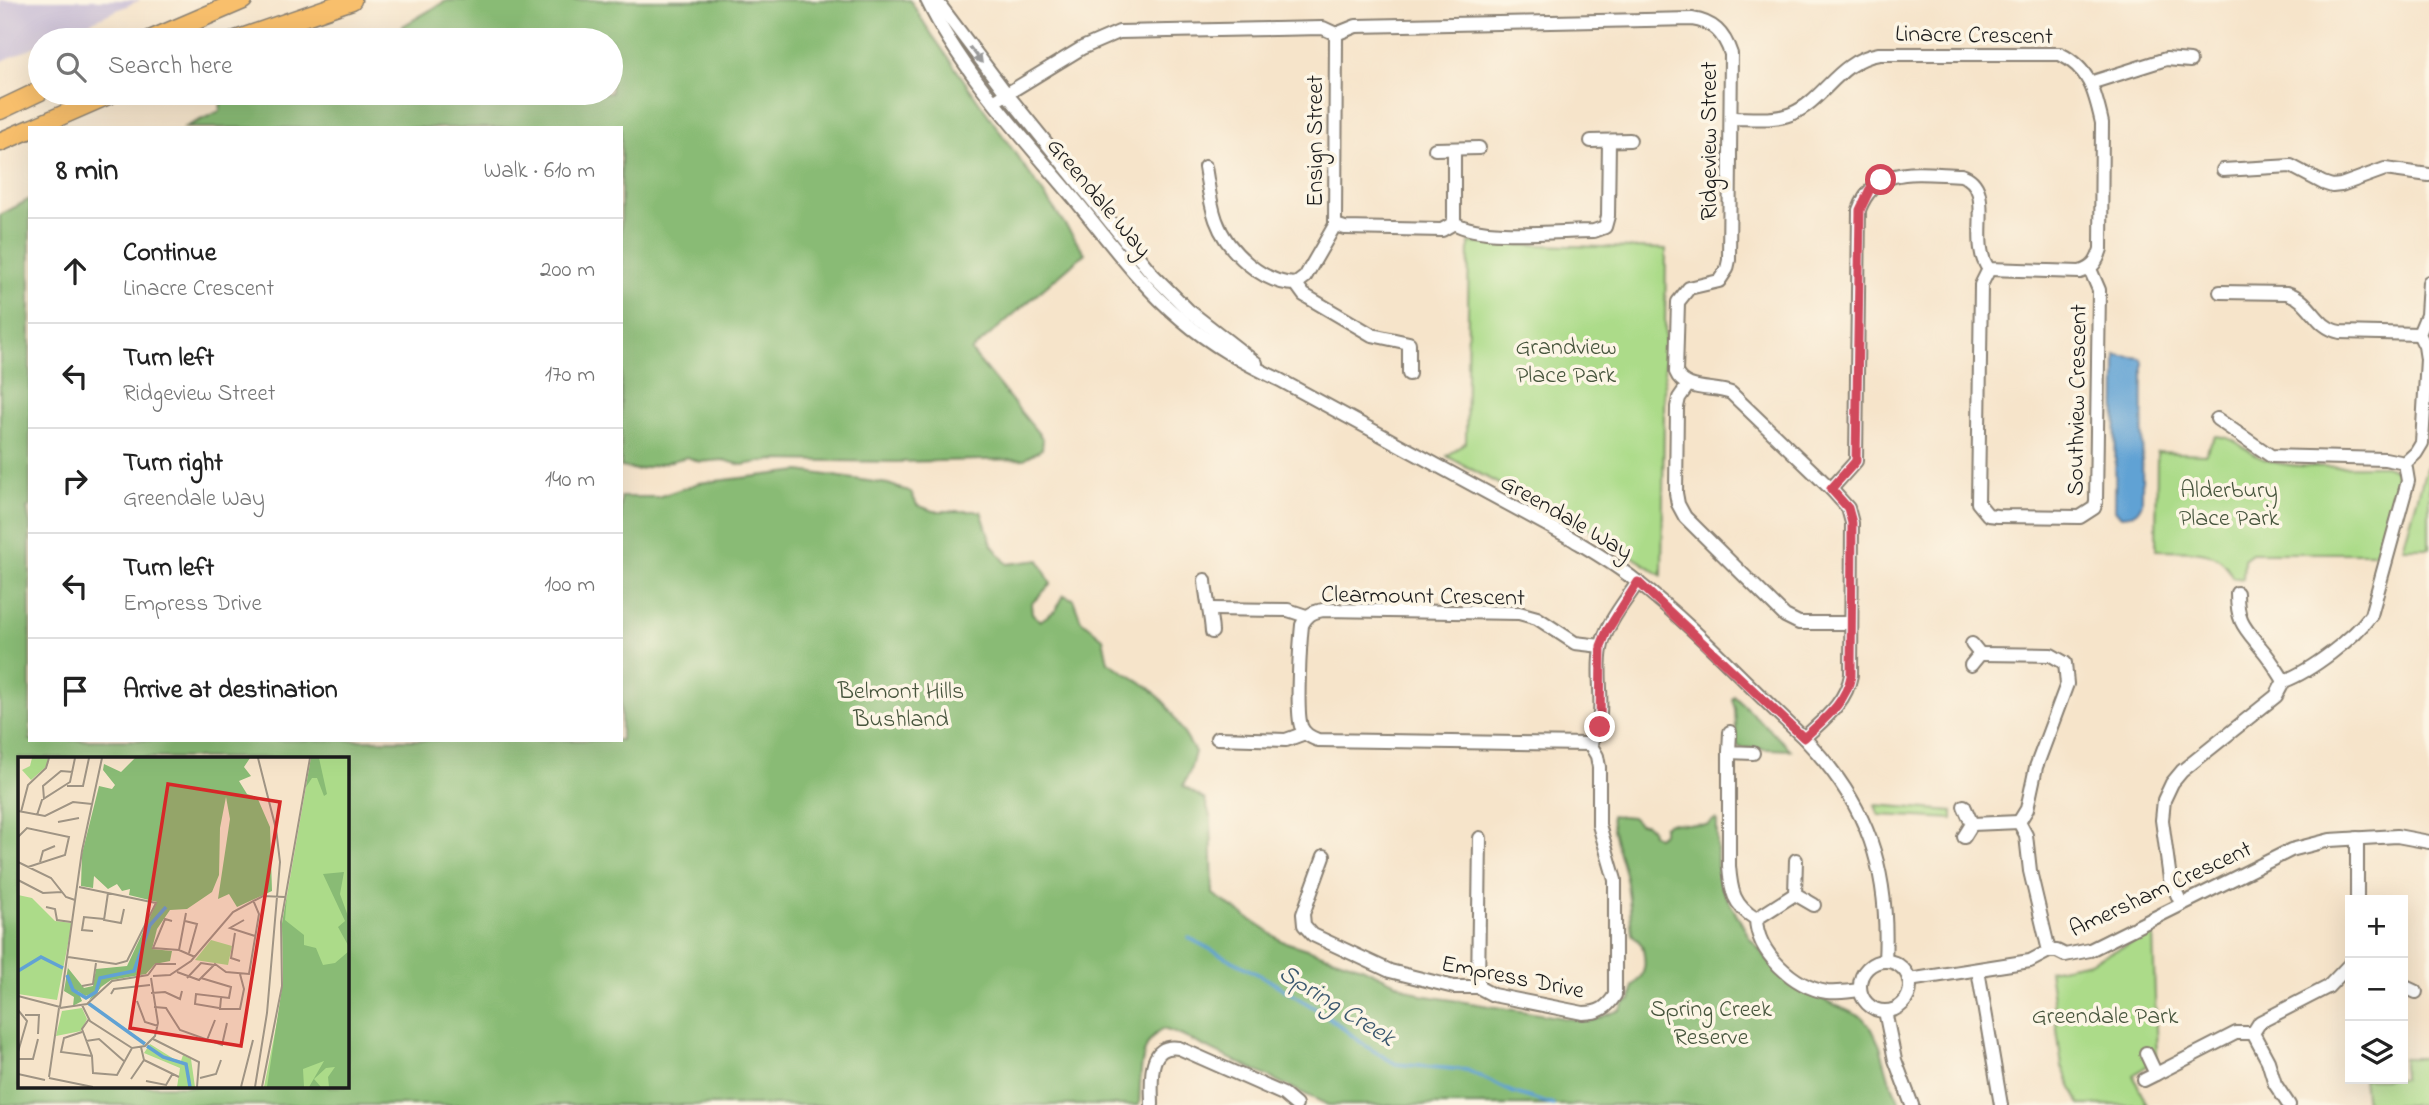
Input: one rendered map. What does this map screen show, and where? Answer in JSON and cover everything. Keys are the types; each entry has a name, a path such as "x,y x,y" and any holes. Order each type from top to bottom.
{"highway":[{"path":"178,28 243,0"},
{"path":"271,28 352,0"},
{"path":"0,110 28,97"},
{"path":"36,126 85,105"},
{"path":"0,142 28,129"}],"street":[{"name":"Greendale Way","path":"927,0 953,43 995,102 1144,283 1180,319 1237,360 1280,380 1569,537 1638,582 1823,757 1851,796 1873,844 1885,902 1885,961"},
{"name":"Greendale Way","path":"936,0 1006,93 1165,287 1188,310 1280,380"},
{"name":"Ridgeview Street","path":"995,102 1082,48 1119,32 1323,28 1336,34 1356,26 1692,19 1705,21 1718,29 1727,40 1731,54 1727,269 1719,281 1689,288 1678,302 1676,372 1679,380 1688,385"},
{"name":"Ensign Street","path":"1296,284 1305,276 1335,225 1336,34"},
{"name":"Linacre Crescent","path":"1731,118 1789,115 1799,110 1848,66 1859,59 1879,54 2060,54 2074,61 2090,83 2102,123 2101,249 2098,261 2090,269"},
{"path":"2090,83 2166,59 2190,61"},
{"path":"1591,141 1630,140"},
{"path":"1454,223 1465,230 1490,232 1594,231 1605,227 1608,216 1609,141"},
{"path":"1435,149 1479,148"},
{"path":"1454,149 1454,223"},
{"path":"2223,170 2291,166 2332,186 2385,169 2429,175"},
{"path":"1205,167 1216,221 1240,256 1278,282 1296,284 1304,295 1372,335 1409,342 1409,374"},
{"path":"1831,489 1856,461 1860,210 1870,189 1895,174 1961,174 1971,178 1978,186 1980,252 1989,269 2080,272 2090,269"},
{"path":"1335,225 1345,228 1442,230 1454,223"},
{"name":"Southview Crescent","path":"1989,269 1981,285 1978,503 1988,515 2080,517 2094,509 2096,502 2099,290 2090,269"},
{"path":"2405,463 2422,443 2427,359 2419,334 2427,315 2429,282"},
{"path":"2220,292 2287,293 2298,296 2328,330 2419,334"},
{"path":"1804,738 1843,700 1851,676 1852,523 1848,508 1731,393 1718,388 1688,385 1676,407 1676,493 1685,517 1785,616 1799,623 1851,623"},
{"path":"2217,419 2271,456 2385,459 2405,463"},
{"path":"2181,903 2170,879 2162,820 2164,800 2172,783 2182,771 2276,696 2284,681 2304,674 2363,626 2371,615 2408,481 2405,463"},
{"path":"1205,580 1212,632"},
{"path":"1217,738 1286,740 1305,733 1318,740 1590,744 1600,727 1601,646 1607,631 1638,582"},
{"path":"2237,593 2237,612 2244,628 2284,681"},
{"path":"1211,609 1288,610 1306,616"},
{"name":"Clearmount Crescent","path":"1305,733 1300,718 1301,635 1306,616 1314,612 1519,612 1537,618 1575,643 1601,646"},
{"path":"1971,665 1976,649 2051,655 2065,663 2067,684 2036,767 2027,809 2019,822"},
{"path":"1730,732 1730,885 1742,911 1756,919"},
{"name":"Empress Drive","path":"1324,856 1303,914 1302,919 1307,931 1390,971 1454,987 1478,987 1493,995 1594,1013 1609,1004 1615,995 1615,880 1599,825 1599,767 1597,756 1590,744"},
{"path":"1730,752 1754,753"},
{"path":"1964,806 1972,824"},
{"path":"1972,824 2019,822"},
{"path":"2019,822 2026,835 2030,871 2049,951"},
{"path":"1964,837 1972,824"},
{"name":"Amersham Crescent","path":"1909,980 2030,961 2049,951 2065,955 2090,950 2291,850 2330,840 2357,838 2397,836 2429,842"},
{"path":"1478,987 1480,838"},
{"path":"2357,838 2357,895"},
{"path":"1796,860 1796,894"},
{"path":"1756,919 1796,894"},
{"path":"1796,894 1814,905"},
{"path":"1756,919 1756,932 1765,950 1785,970 1812,988 1829,992 1860,990"},
{"path":"1885,961 1900,966 1909,980 1910,987 1905,1001 1893,1010 1885,1011 1866,1003 1860,990 1863,973 1877,962 1885,961"},
{"path":"2253,1033 2260,1022 2328,987 2345,969"},
{"path":"1978,970 2001,1105"},
{"path":"2408,988 2416,992"},
{"path":"1885,1011 1895,1060 1912,1105"},
{"path":"2146,1053 2150,1077 2236,1033 2253,1033"},
{"path":"2253,1033 2268,1061 2275,1084 2289,1105"},
{"path":"1152,1105 1152,1067 1162,1050 1171,1047 1179,1048 1283,1094 1296,1105"}],"shaded area":[{"path":"0,0 140,0 76,28 28,28 28,49 0,62"}],"green space":[{"path":"910,0 1085,253 971,351 1043,439 1042,449 1024,459 896,462 773,460 742,465 723,460 700,462 687,457 636,470 623,467 623,126 187,126 220,111 221,105 623,105 623,28 402,28 446,1"},
{"path":"28,200 28,742 623,742 623,497 658,497 699,483 800,471 888,484 911,492 917,505 933,511 981,511 992,545 1007,564 1039,560 1051,584 1031,604 1032,613 1040,621 1056,610 1064,595 1073,599 1081,620 1103,638 1108,662 1149,687 1166,704 1195,752 1183,786 1205,800 1211,819 1213,894 1282,941 1362,967 1421,995 1583,1021 1594,1020 1620,1010 1624,1003 1631,1000 1633,986 1641,977 1644,967 1642,945 1632,934 1627,882 1611,815 1632,817 1639,824 1651,828 1652,834 1657,837 1663,833 1663,826 1669,823 1707,825 1715,819 1721,887 1750,938 1781,975 1811,994 1862,1017 1872,1029 1880,1046 1889,1078 1901,1105 1328,1105 1163,1029 1155,1035 1145,1052 1139,1105 0,1105 0,215"},
{"name":"Grandview Place Park","path":"1469,243 1666,249 1662,576 1559,511 1506,488 1447,456 1466,442"},
{"name":"Alderbury Place Park","path":"2215,436 2230,439 2257,456 2276,463 2307,466 2385,466 2396,470 2399,480 2376,553 2252,553 2244,559 2243,579 2232,577 2227,567 2211,555 2156,550 2157,452 2205,454"},
{"path":"2429,458 2429,548 2403,548"},
{"path":"1734,696 1791,750 1737,746 1732,699"},
{"path":"1875,805 1953,811 1953,819 1879,815"},
{"name":"Greendale Park","path":"2153,933 2157,1059 2133,1075 2147,1105 2080,1105 2062,1067 2049,970 2090,962"},
{"path":"2408,1058 2429,1058 2429,1105 2366,1105 2364,1084 2408,1084"}],"water":[{"path":"2116,355 2141,358 2143,362 2142,503 2136,512 2124,516 2120,516 2115,510"}],"waterway":[{"name":"Spring Creek","path":"1189,938 1267,979 1326,1015 1367,1047 1396,1064 1467,1070 1512,1092 1553,1105"}],"route":[{"path":"1600,727 1601,646 1607,631 1638,582 1804,738 1843,700 1851,676 1852,523 1848,508 1831,489 1856,461 1860,210 1870,189 1881,180"}],"park label":[{"name":"Belmont Hills Bushland","path":"901,704"},
{"name":"Spring Creek Reserve","path":"1711,1022"}]}
